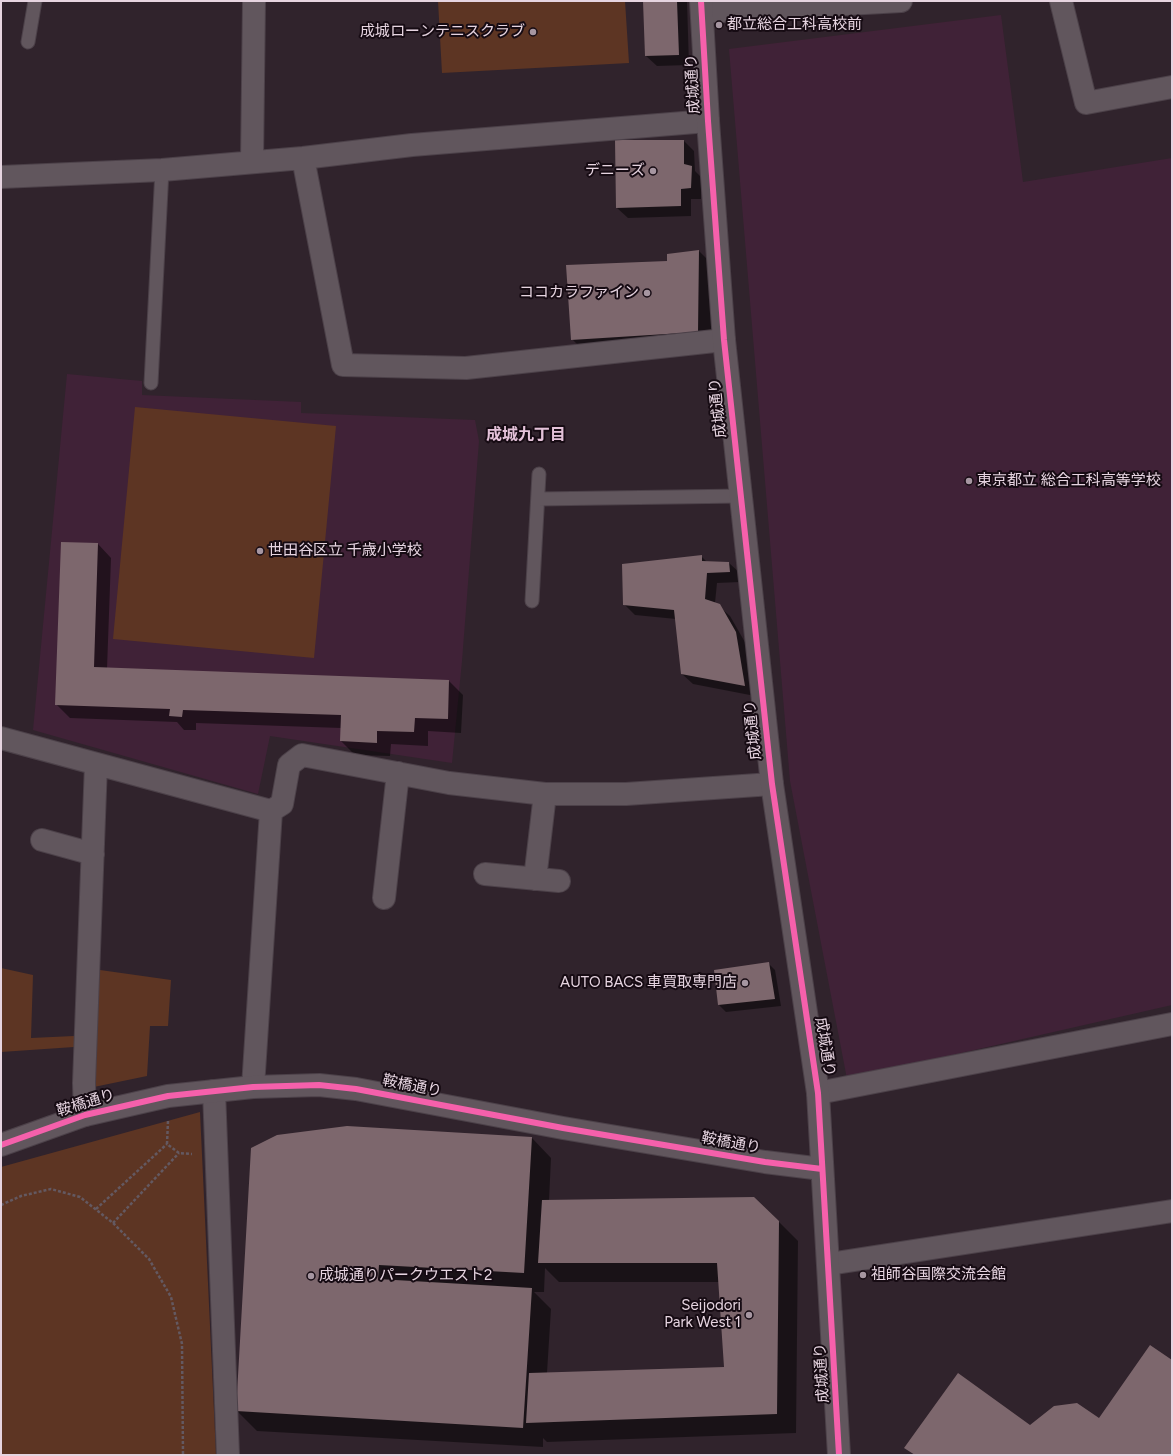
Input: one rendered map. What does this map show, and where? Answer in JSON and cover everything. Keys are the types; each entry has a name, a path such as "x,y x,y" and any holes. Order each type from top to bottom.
{"street":[{"path":"252,162 254,1"},
{"path":"702,6 901,1"},
{"path":"1061,1 1086,103 1172,87"},
{"name":"成城通り","path":"702,6 708,121 724,340 772,784 818,1093 839,1455"},
{"path":"1,177 162,170 303,158 412,145 708,121"},
{"path":"303,158 343,365 466,368 724,340"},
{"path":"1,738 271,811 282,804 289,765 302,755 450,783 545,794 626,794 772,784"},
{"path":"86,1115 84,1083 96,764"},
{"path":"384,898 398,774"},
{"path":"535,879 545,794"},
{"path":"253,1087 271,811"},
{"path":"42,840 93,854"},
{"path":"485,874 559,881"},
{"path":"818,1093 1172,1024"},
{"name":"鞍橋通り","path":"1,1146 86,1115 168,1096 253,1087 319,1086 356,1089 570,1129 765,1162 822,1169"},
{"path":"214,1091 228,1455"},
{"path":"829,1264 1172,1211"}],"lane":[{"path":"28,42 35,1"},
{"path":"151,383 162,170"},
{"path":"532,601 539,474"},
{"path":"538,499 741,496"}],"path":[{"path":"96,1209 167,1144 168,1096"},
{"path":"167,1144 180,1154 217,1154"},
{"path":"113,1223 180,1154"},
{"path":"1,1205 21,1196 51,1188 80,1197 113,1223 149,1259 171,1297 182,1344 183,1455"}],"shaded area":[{"name":"成城ローンテニスクラブ","path":"438,1 625,1 629,63 442,73"},
{"name":"東京都立 総合工科高等学校","path":"1001,15 1023,182 1172,158 1172,1005 847,1079 790,781 729,49"},
{"name":"世田谷区立 千歳小学校","path":"67,374 142,381 142,395 301,402 301,413 475,420 479,441 462,661 452,763 270,736 258,794 33,730"},
{"path":"135,407 336,426 314,658 113,639"},
{"path":"1,968 33,975 31,1038 74,1036 74,1047 1,1052"},
{"path":"93,969 171,980 168,1026 150,1026 147,1076 89,1088"},
{"path":"200,1112 216,1455 1,1455 1,1167"}],"building":[{"path":"643,1 677,1 679,55 645,56"},
{"path":"615,140 684,140 684,164 692,166 691,188 681,189 681,206 616,208"},
{"path":"699,250 698,332 571,340 566,265 667,261 667,254"},
{"path":"61,542 98,543 94,667 449,680 448,719 415,718 414,732 377,731 377,743 340,741 341,715 183,710 182,717 169,716 170,709 55,705"},
{"path":"702,555 702,561 729,562 730,572 707,573 705,599 720,604 736,632 745,686 681,674 674,610 623,605 622,564"},
{"path":"769,962 775,999 718,1005 714,970"},
{"name":"成城通りパークウエスト2","path":"347,1126 532,1137 524,1273 379,1265 378,1279 532,1288 523,1428 236,1411 251,1148 277,1135"},
{"name":"Seijodori Park West 1","path":"754,1197 779,1221 777,1414 526,1423 529,1373 724,1367 717,1263 538,1263 542,1200"},
{"path":"1150,1345 1172,1360 1172,1455 915,1455 904,1448 958,1373 1030,1425 1054,1406 1077,1403 1099,1418"}],"cycle path":[{"path":"701,1 724,340 772,784 818,1093 839,1455"},
{"path":"1,1145 85,1115 168,1096 253,1087 319,1085 356,1089 563,1128 765,1162 822,1169"}],"place":[{"name":"都立総合工科高校前","path":"719,25"},
{"name":"成城ローンテニスクラブ","path":"533,32"},
{"name":"デニーズ","path":"653,171"},
{"name":"ココカラファイン","path":"647,293"},
{"name":"東京都立 総合工科高等学校","path":"969,481"},
{"name":"世田谷区立 千歳小学校","path":"260,551"},
{"name":"AUTO BACS 車買取専門店","path":"745,983"},
{"name":"祖師谷国際交流会館","path":"863,1275"},
{"name":"成城通りパークウエスト2","path":"311,1276"},
{"name":"Seijodori Park West 1","path":"749,1315"}],"district":[{"name":"成城九丁目","path":"526,435"}]}
